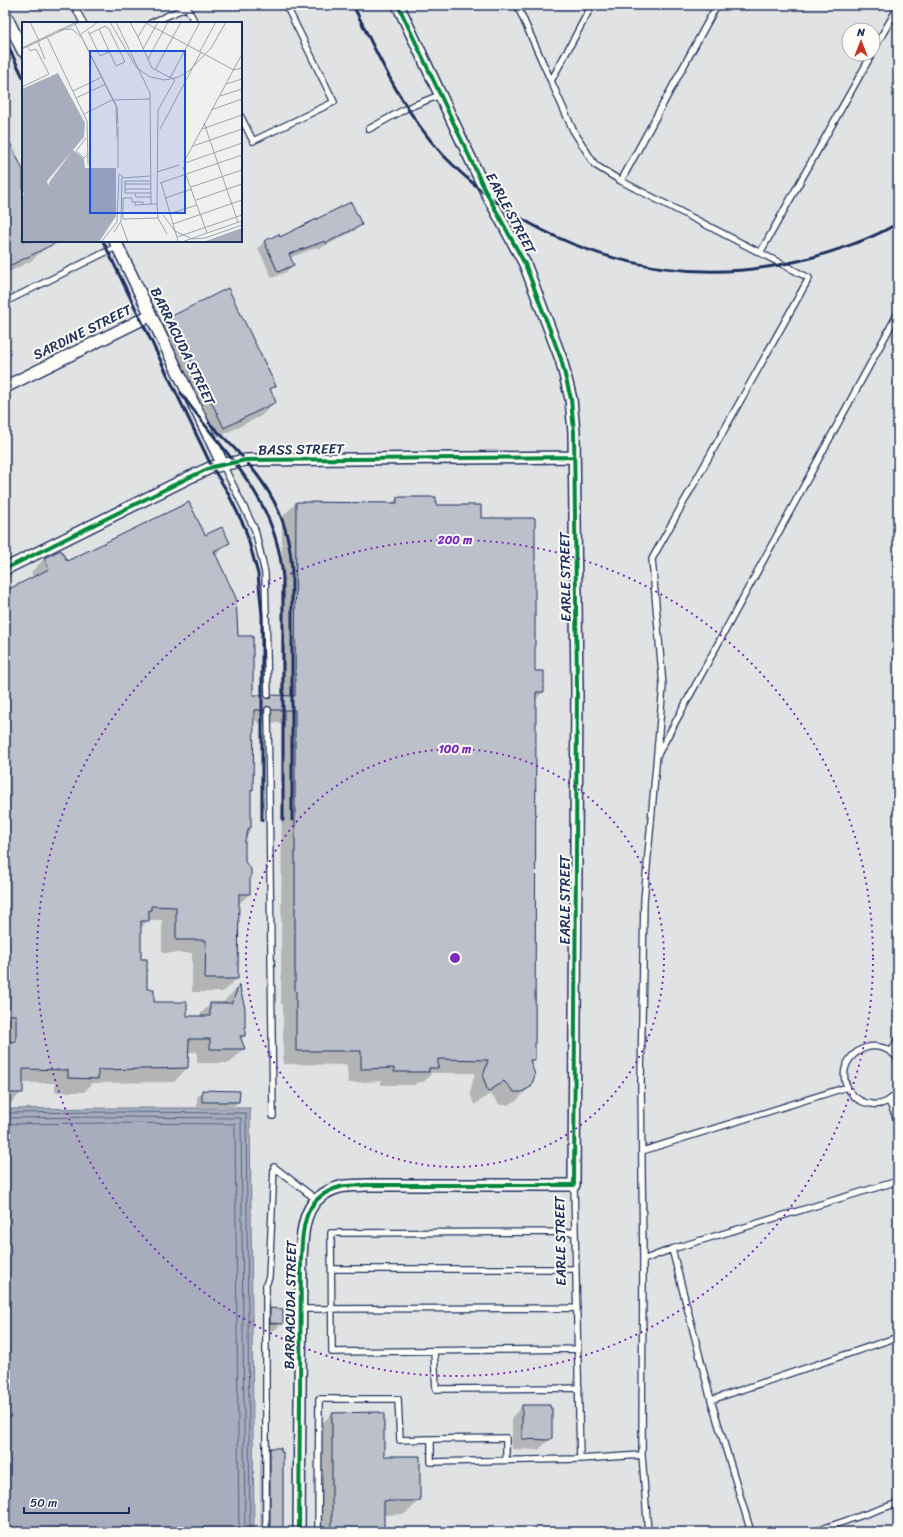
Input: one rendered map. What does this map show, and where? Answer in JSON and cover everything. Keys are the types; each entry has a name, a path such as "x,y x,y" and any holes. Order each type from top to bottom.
{"street":[{"name":"EARLE STREET","path":"398,5 487,194 525,264 561,359 571,399 574,432 577,688 574,1185"},
{"path":"5,14 22,49"},
{"name":"BARRACUDA STREET","path":"116,244 223,465"},
{"name":"SARDINE STREET","path":"5,387 151,315"},
{"name":"BASS STREET","path":"5,569 212,467 246,460 574,457"},
{"name":"BARRACUDA STREET","path":"299,1532 301,1258 303,1225 310,1209 317,1200 322,1195 340,1187 365,1185 574,1185"}],"lane":[{"path":"74,5 82,22"},
{"path":"242,119 253,141 334,102 286,5"},
{"path":"517,5 573,130 595,165 621,181 809,278 652,559 663,686 644,900 641,1081 643,1260 642,1455 648,1532"},
{"path":"551,81 592,5"},
{"path":"621,181 717,5"},
{"path":"153,22 186,6 194,22"},
{"path":"881,37 898,7"},
{"path":"760,253 867,62"},
{"path":"368,129 407,108 440,95"},
{"path":"5,302 116,244"},
{"path":"657,756 898,313"},
{"path":"223,465 255,530 265,573 268,695"},
{"path":"268,710 273,1116"},
{"path":"891,1052 898,1039"},
{"path":"898,1059 884,1048 871,1047 859,1050 848,1062 845,1070 847,1087 851,1094 865,1103 873,1105 881,1104 889,1100 898,1092"},
{"path":"642,1151 847,1087"},
{"path":"889,1100 898,1122"},
{"path":"266,1532 266,1285 269,1277 274,1167 317,1200"},
{"path":"643,1260 672,1249 898,1181"},
{"name":"EARLE STREET","path":"574,1185 580,1459"},
{"path":"575,1232 331,1233 332,1352 578,1349"},
{"path":"672,1249 711,1400 751,1532"},
{"path":"332,1269 576,1269"},
{"path":"301,1308 577,1308"},
{"path":"711,1400 898,1337"},
{"path":"434,1351 436,1389 579,1388"},
{"path":"318,1532 319,1399 398,1399 400,1440 506,1438 506,1460"},
{"path":"431,1439 431,1462 580,1459 642,1455"},
{"path":"813,1532 898,1503"}],"shaded area":[{"path":"5,5 898,5 898,1532 5,1532"}],"water":[{"path":"250,1108 254,1532 5,1532 5,1109"}],"building":[{"path":"5,132 22,168 22,242 58,242 5,268"},
{"path":"351,202 362,225 326,243 325,241 289,254 294,265 278,272 264,241 279,234 280,237"},
{"path":"228,288 276,386 270,389 276,402 224,428 170,317"},
{"path":"397,497 436,497 436,505 481,505 481,518 535,518 535,671 544,671 544,692 536,692 535,1060 530,1060 535,1075 531,1087 521,1092 514,1092 504,1081 488,1092 483,1077 488,1060 438,1059 438,1068 429,1068 429,1072 394,1072 394,1068 361,1069 361,1051 296,1051 295,710 272,710 268,706 264,710 254,710 251,828 249,828 245,840 245,862 251,869 250,894 239,894 238,979 205,979 206,940 176,940 176,907 151,906 151,910 149,910 149,921 141,921 141,959 147,959 147,989 154,989 154,1002 187,1002 187,1016 210,1016 210,1003 232,1003 239,985 245,1008 245,1036 240,1036 245,1049 210,1049 210,1039 189,1039 188,1068 98,1070 98,1079 68,1078 68,1070 23,1069 23,1093 5,1093 5,1041 16,1042 16,1015 6,1015 5,1002 5,591 49,569 44,558 61,550 67,561 189,502 205,535 222,527 230,543 214,551 236,598 238,636 253,636 253,695 264,695 268,699 271,698 272,695 295,696 296,502 397,503"},
{"path":"202,1090 240,1091 239,1102 202,1102"},
{"path":"270,1308 283,1309 283,1324 270,1323"},
{"path":"522,1405 550,1405 550,1408 552,1408 552,1438 549,1440 522,1439"},
{"path":"332,1413 384,1413 384,1456 420,1456 420,1501 384,1501 384,1532 332,1532"},
{"path":"270,1448 281,1448 281,1452 283,1452 283,1532 270,1532"}],"railway":[{"path":"353,5 382,64 404,102 429,138 443,155 481,190 523,219 568,242 616,258 665,268 715,271 766,267 817,256 869,238 898,223"},
{"path":"5,40 22,75"},
{"path":"103,242 212,467 227,491 245,528 258,574 262,615 262,820"},
{"path":"181,393 231,458 260,501 271,524 279,550 283,579 283,820"},
{"path":"209,423 242,456 268,490 278,509 285,529 290,551 292,575 292,820"}],"cycle path":[{"path":"299,1532 301,1258 304,1225 312,1206 319,1198 328,1192 346,1186 574,1185 577,688 574,432 571,399 561,359 525,264 487,194 398,5"},
{"path":"5,569 212,467 246,460 574,457"}]}
